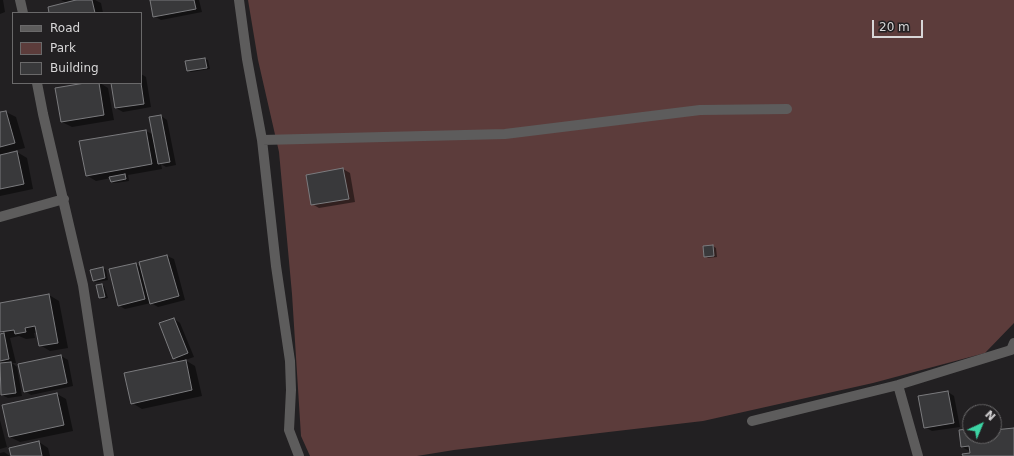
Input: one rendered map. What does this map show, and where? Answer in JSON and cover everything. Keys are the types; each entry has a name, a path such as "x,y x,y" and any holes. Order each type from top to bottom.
{"street":[{"path":"20,0 23,12"},
{"path":"239,0 247,59 262,140 276,266 290,361 291,390 289,430 299,456"},
{"path":"37,84 84,285 109,456"},
{"path":"262,140 504,134 700,110 788,109"},
{"path":"0,217 64,199"},
{"path":"752,421 898,384 1011,350 1014,343"},
{"path":"898,384 918,456"}],"green space":[{"path":"248,0 1014,0 1014,323 985,353 873,383 703,421 454,450 417,456 310,456 301,436 292,294 279,152 258,60"}],"building":[{"path":"76,0 92,0 95,12 49,12 48,7"},
{"path":"150,0 194,0 196,9 153,17"},
{"path":"205,58 207,68 187,71 185,61"},
{"path":"79,84 99,84 104,115 61,122 55,88"},
{"path":"111,84 141,84 144,104 115,108"},
{"path":"6,111 15,143 0,147 0,112"},
{"path":"161,115 170,162 158,164 149,117"},
{"path":"146,130 152,164 86,176 79,141"},
{"path":"17,151 24,184 0,189 0,155"},
{"path":"343,168 349,199 311,205 306,175"},
{"path":"125,174 126,179 111,182 109,177"},
{"path":"713,245 714,256 704,257 703,246"},
{"path":"167,255 179,296 150,304 139,262"},
{"path":"136,263 145,299 118,306 109,269"},
{"path":"103,267 105,278 93,281 90,270"},
{"path":"102,284 105,297 99,298 96,285"},
{"path":"49,294 58,343 39,346 35,326 25,328 26,332 15,334 14,330 0,332 0,303"},
{"path":"174,318 188,353 173,359 159,323"},
{"path":"4,333 9,359 0,361 0,334"},
{"path":"61,355 67,383 24,392 18,364"},
{"path":"186,360 192,390 131,404 124,373"},
{"path":"11,362 16,393 1,395 0,363"},
{"path":"948,391 954,423 924,428 918,396"},
{"path":"57,393 64,425 9,437 2,405"},
{"path":"1014,428 1014,456 963,456 962,454 970,453 969,446 961,447 959,430 962,430 962,444 1002,444 1002,429"},
{"path":"39,441 42,456 11,456 9,448"}]}
